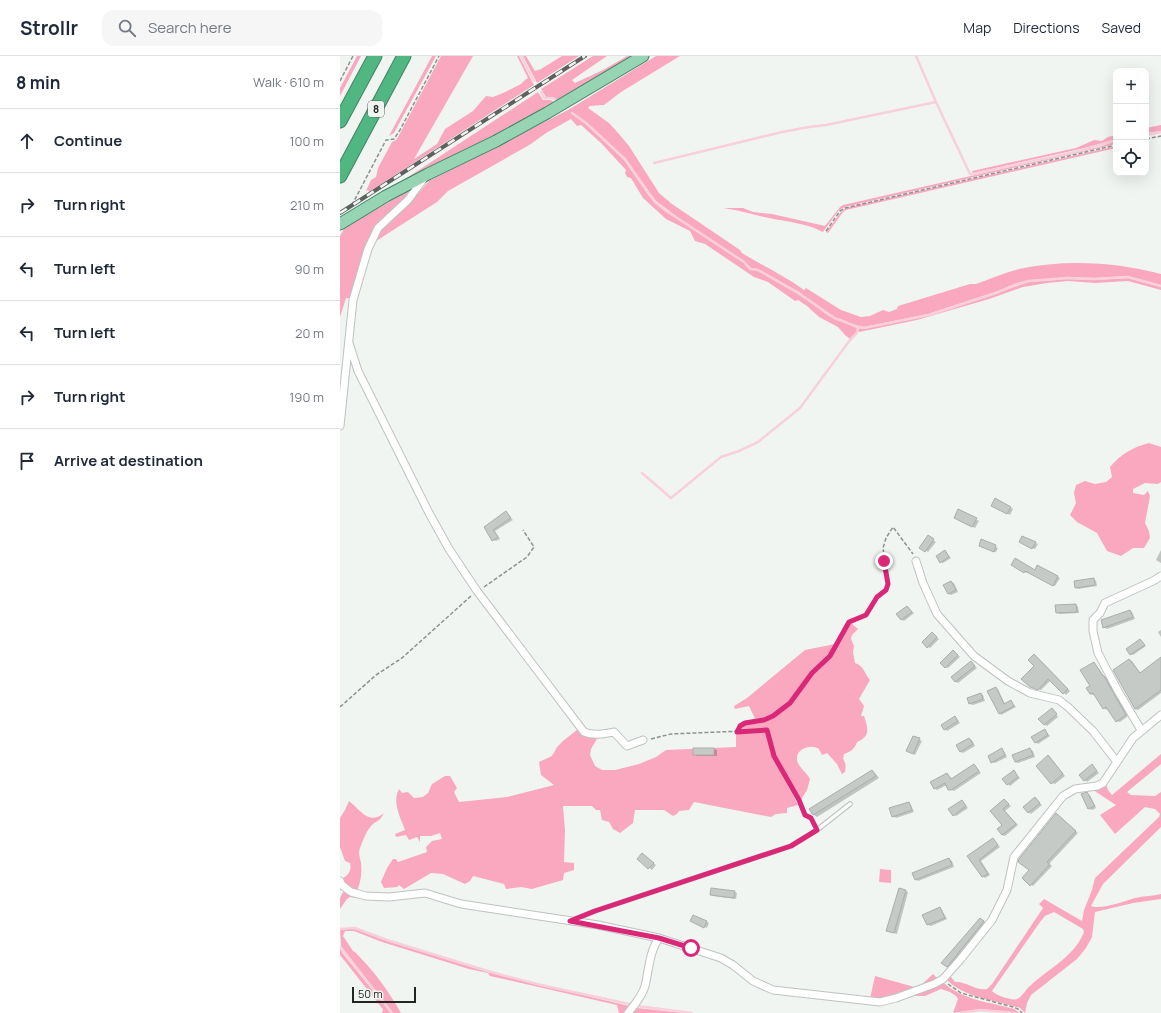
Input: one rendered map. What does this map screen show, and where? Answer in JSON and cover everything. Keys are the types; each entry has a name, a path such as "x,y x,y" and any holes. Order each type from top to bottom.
{"highway":[{"name":"8","path":"340,121 375,56"},
{"name":"8","path":"340,176 404,56"}],"main road":[{"path":"340,224 386,196 541,117 643,56"}],"street":[{"path":"340,426 353,300 368,249 378,228 408,200 428,174"},
{"path":"349,343 358,371 429,513 449,549 477,591 584,732 591,735 614,732 627,746 643,740"},
{"path":"916,561 937,614 974,656 1008,681 1030,693 1059,700 1093,731 1117,762"},
{"path":"1141,730 1098,653 1093,631 1093,620 1100,613 1105,603 1161,576"},
{"path":"340,881 342,885 351,892 366,896 389,897 425,893 461,904 570,921 659,938 720,958 733,965 753,981 773,990 880,1002 896,998 934,984 943,979 992,920 1007,890 1014,857 1063,796 1075,789 1097,786 1103,783 1132,738 1161,715"},
{"path":"628,1013 640,998 645,987 653,946 659,938"}],"lane":[{"path":"570,921 595,911 791,846 817,830 850,804"}],"path":[{"path":"340,81 353,56"},
{"path":"351,208 386,140 394,139 400,130 439,56"},
{"path":"1149,138 1161,136"},
{"path":"826,231 840,211 845,208 1113,146"},
{"path":"737,732 740,726 745,723 764,720 773,716 790,703 812,673 830,656 849,622 866,615 877,597 886,590 888,584 883,548 886,538 893,527 913,554 916,561"},
{"path":"340,707 376,675 402,658 477,591 528,557 534,547 522,530"},
{"path":"643,740 671,734 767,730 774,756 799,800 805,815 811,818 817,830"},
{"path":"943,979 951,987 961,993 1014,1007 1022,1013"}],"shaded area":[{"path":"357,56 361,56 340,96 340,88"},
{"path":"432,56 436,56 394,133 389,136"},
{"path":"441,56 473,56 414,159 437,144 445,129 473,111 486,96 493,97 503,93 521,84 528,78 517,56 519,56 534,85 369,192 368,190 366,191 371,180 376,177 378,168 392,142 398,137"},
{"path":"523,56 526,56 535,71 562,56 579,56 537,83"},
{"path":"593,56 607,56 572,80 575,83 603,70 627,56 635,56 560,101 553,97 546,97 541,89"},
{"path":"656,56 680,56 621,92 604,105 590,106 588,108 609,123 619,134 629,146 659,193 672,204 740,250 742,253 804,290 806,288 841,310 861,317 870,316 883,310 889,312 897,309 898,306 970,284 976,284 1019,269 1055,264 1090,263 1144,270 1161,274 1161,285 1128,276 1094,278 1066,277 1029,281 928,314 864,327 857,326 837,319 799,292 758,269 751,268 744,261 688,225 656,201 625,159 587,123 571,112 624,160 649,196 665,211 743,262 750,269 758,271 798,293 829,316 857,328 856,333 850,339 838,327 819,317 798,300 795,301 768,282 754,277 705,244 695,241 690,231 666,219 643,198 631,178 627,177 625,173 626,170 601,143 581,125 577,126 571,119 546,133 531,144 448,191 437,202 373,243 379,231 413,199 429,181 568,110"},
{"path":"538,92 543,100 551,100 556,104 396,185"},
{"path":"1161,125 1161,131 1149,133 1149,127"},
{"path":"1113,136 1113,140 1098,145 973,173 972,171 1076,148 1094,140 1102,141"},
{"path":"1113,142 1113,145 845,207 839,210 823,232 803,225 723,208 743,208 753,212 772,214 825,226 843,205 1099,147"},
{"path":"1113,147 1113,149 846,210 828,233 826,232 841,212 846,208"},
{"path":"410,190 405,198 377,225 358,270 350,298 346,298 340,317 340,236 345,227"},
{"path":"1128,278 1161,287 1161,290 1128,281 1095,283 1068,281 1047,283 1023,287 989,299 917,320 859,332 859,328 864,329 929,315 1029,282 1067,279 1094,280"},
{"path":"1149,443 1161,447 1161,482 1158,484 1145,483 1133,489 1133,493 1144,495 1148,491 1150,496 1145,523 1149,531 1150,538 1144,548 1133,548 1121,556 1107,551 1097,533 1077,522 1070,515 1076,503 1074,493 1076,485 1085,481 1095,484 1106,482 1112,477 1110,467 1118,458 1133,449"},
{"path":"851,623 858,629 852,635 851,639 854,646 853,652 855,663 862,668 870,680 859,699 864,706 861,716 864,716 867,731 865,737 857,742 852,750 844,754 843,759 846,768 845,772 842,774 837,764 827,753 822,755 819,749 813,747 800,751 797,757 798,763 810,779 807,790 801,800 775,753 769,728 740,730 746,724 755,724 770,719 792,703 814,674 832,656 846,629"},
{"path":"835,644 827,657 804,682 789,702 773,716 756,721 749,706 735,709 734,706 747,698 805,650"},
{"path":"578,729 598,737 591,749 590,755 595,766 602,770 615,770 639,764 656,757 666,750 736,747 736,733 766,732 773,757 798,805 787,808 787,813 776,814 771,817 694,802 689,810 679,811 673,816 664,810 635,810 633,823 620,833 613,829 609,822 602,820 600,810 596,810 592,806 563,806 565,831 564,862 574,863 574,870 564,873 563,880 532,889 521,887 506,889 504,884 473,876 470,881 465,884 443,874 431,873 404,889 399,885 397,887 384,888 381,882 393,859 396,859 398,862 427,852 426,847 432,841 442,839 440,833 431,836 420,836 420,842 417,837 409,840 406,835 396,837 395,834 405,830 399,815 396,799 399,789 402,793 408,792 414,798 423,797 428,793 432,784 445,776 450,776 457,788 454,792 459,802 507,797 554,785 541,775 539,762 552,756 557,747"},
{"path":"1161,754 1161,764 1127,792 1131,795 1155,796 1161,792 1161,827 1103,884 1091,906 1107,906 1135,898 1161,894 1161,899 1133,903 1095,912 1092,937 1086,948 1077,959 1031,995 1027,1003 1025,1013 1020,1008 962,991 948,981 948,976 955,982 963,983 979,989 987,989 992,984 1043,908 1039,904 1044,899 1082,921 1084,910 1095,878 1159,817 1160,814 1155,809 1145,807 1115,834 1100,815 1116,805 1093,790 1106,784 1112,795","holes":["1054,912 1083,929 1084,932 1080,941 1068,955 1028,987 1019,998 1008,998 992,991 1045,916"]},
{"path":"349,801 369,817 378,817 384,813 379,820 369,828 359,850 361,874 357,891 351,888 342,879 350,871 350,863 345,861 340,847 340,818"},
{"path":"880,869 891,870 891,883 879,882"},
{"path":"343,892 350,895 422,894 461,906 427,897 368,900 350,897 340,909 340,898"},
{"path":"340,929 355,929 387,941 491,973 629,1006 624,1013 619,1013 617,1005 490,976 488,973 469,969 382,942 354,931 345,931 343,936 353,951 362,959 380,981 401,1013 393,1013 341,946"},
{"path":"340,949 391,1013 382,1013 383,1009 340,955"},
{"path":"933,974 939,980 896,997 870,999 875,976 918,988"},
{"path":"943,982 958,993 967,997 1014,1009 1020,1013 980,1009 953,1013 958,999 950,992 941,989 925,996 911,996"},
{"path":"637,1008 683,1013 632,1013"}],"building":[{"path":"995,498 1011,507 1007,514 991,506"},
{"path":"958,509 977,518 972,527 954,518"},
{"path":"506,511 511,518 493,530 498,537 492,541 484,527"},
{"path":"928,535 934,539 925,552 919,548"},
{"path":"1022,536 1036,542 1032,549 1019,542"},
{"path":"981,539 996,545 994,552 979,546"},
{"path":"945,550 949,557 940,563 936,556"},
{"path":"1015,558 1035,570 1037,565 1058,576 1053,586 1025,571 1024,573 1011,565"},
{"path":"1094,578 1095,585 1075,588 1074,581"},
{"path":"951,581 956,590 948,594 943,585"},
{"path":"1076,604 1077,612 1056,613 1055,605"},
{"path":"907,606 912,612 901,620 896,614"},
{"path":"1130,610 1133,617 1103,628 1101,620"},
{"path":"932,632 937,637 927,648 922,642"},
{"path":"1140,639 1145,645 1130,655 1126,649"},
{"path":"953,650 958,655 945,668 940,663"},
{"path":"1034,654 1068,689 1063,694 1048,679 1038,690 1030,687 1021,679 1034,666 1028,660"},
{"path":"1161,657 1161,690 1135,709 1113,670 1129,659 1140,673"},
{"path":"971,661 975,666 955,682 951,677"},
{"path":"1094,662 1104,676 1126,715 1116,722 1106,707 1103,709 1093,693 1090,694 1086,688 1090,686 1080,670"},
{"path":"996,687 1004,704 1011,700 1014,706 999,714 987,691"},
{"path":"981,693 983,699 969,704 967,698"},
{"path":"1052,708 1057,714 1044,725 1038,719"},
{"path":"955,716 958,721 944,730 941,725"},
{"path":"1045,729 1048,735 1035,743 1031,737"},
{"path":"913,736 920,738 913,754 906,751"},
{"path":"969,738 973,744 960,752 956,745"},
{"path":"693,748 714,748 714,755 693,755"},
{"path":"1002,748 1005,755 991,763 988,756"},
{"path":"1030,748 1033,755 1015,762 1012,755"},
{"path":"1048,755 1063,774 1051,784 1036,766"},
{"path":"974,764 979,771 951,790 948,790 945,783 934,789 930,782 947,773 951,779"},
{"path":"1092,764 1097,771 1084,781 1079,775"},
{"path":"872,770 876,776 813,815 809,809"},
{"path":"1014,770 1018,777 1007,785 1002,779"},
{"path":"1087,792 1095,806 1088,809 1081,794"},
{"path":"1035,797 1040,803 1028,813 1023,807"},
{"path":"1004,799 1009,804 1003,809 1016,824 1002,835 997,829 1002,825 990,811"},
{"path":"962,800 966,806 953,816 948,809"},
{"path":"909,802 912,810 892,817 889,808"},
{"path":"1056,813 1076,831 1047,862 1050,864 1030,886 1022,878 1029,870 1018,862 1019,859"},
{"path":"993,838 998,845 979,860 988,874 982,877 967,856"},
{"path":"642,853 654,863 648,869 637,859"},
{"path":"949,858 952,865 915,880 912,873"},
{"path":"711,888 735,891 734,898 710,895"},
{"path":"899,888 906,890 894,933 886,931"},
{"path":"940,907 945,918 927,925 922,915"},
{"path":"693,915 707,921 704,928 690,921"},
{"path":"980,918 984,921 947,967 941,963"}],"waterway":[{"path":"521,56 534,81"},
{"path":"916,56 970,174 1079,151 1113,141"},
{"path":"541,92 544,98 552,98 556,100"},
{"path":"654,163 782,132 826,125 936,102"},
{"path":"572,113 586,123 625,159 655,202 665,210 744,262 750,269 758,270 798,293 836,319 857,326 864,328 929,315 1029,281 1067,278 1094,279 1128,277 1161,286"},
{"path":"1149,134 1161,132"},
{"path":"642,473 671,498 721,457 739,451 758,442 800,408 850,340 857,333 858,328"},
{"path":"340,929 355,928 387,940 491,972 541,985 629,1004"},
{"path":"340,947 392,1013"},
{"path":"637,1006 692,1013"},
{"path":"961,1013 980,1010 1014,1013"}],"railway":[{"path":"340,213 585,56"}],"route":[{"path":"691,948 659,938 598,925 570,921 595,911 791,846 817,830 811,818 805,815 799,800 774,756 767,730 737,732 740,726 745,723 753,723 764,720 773,716 790,703 812,673 830,656 844,628 849,622 866,615 877,597 886,590 888,584 884,561"}]}
